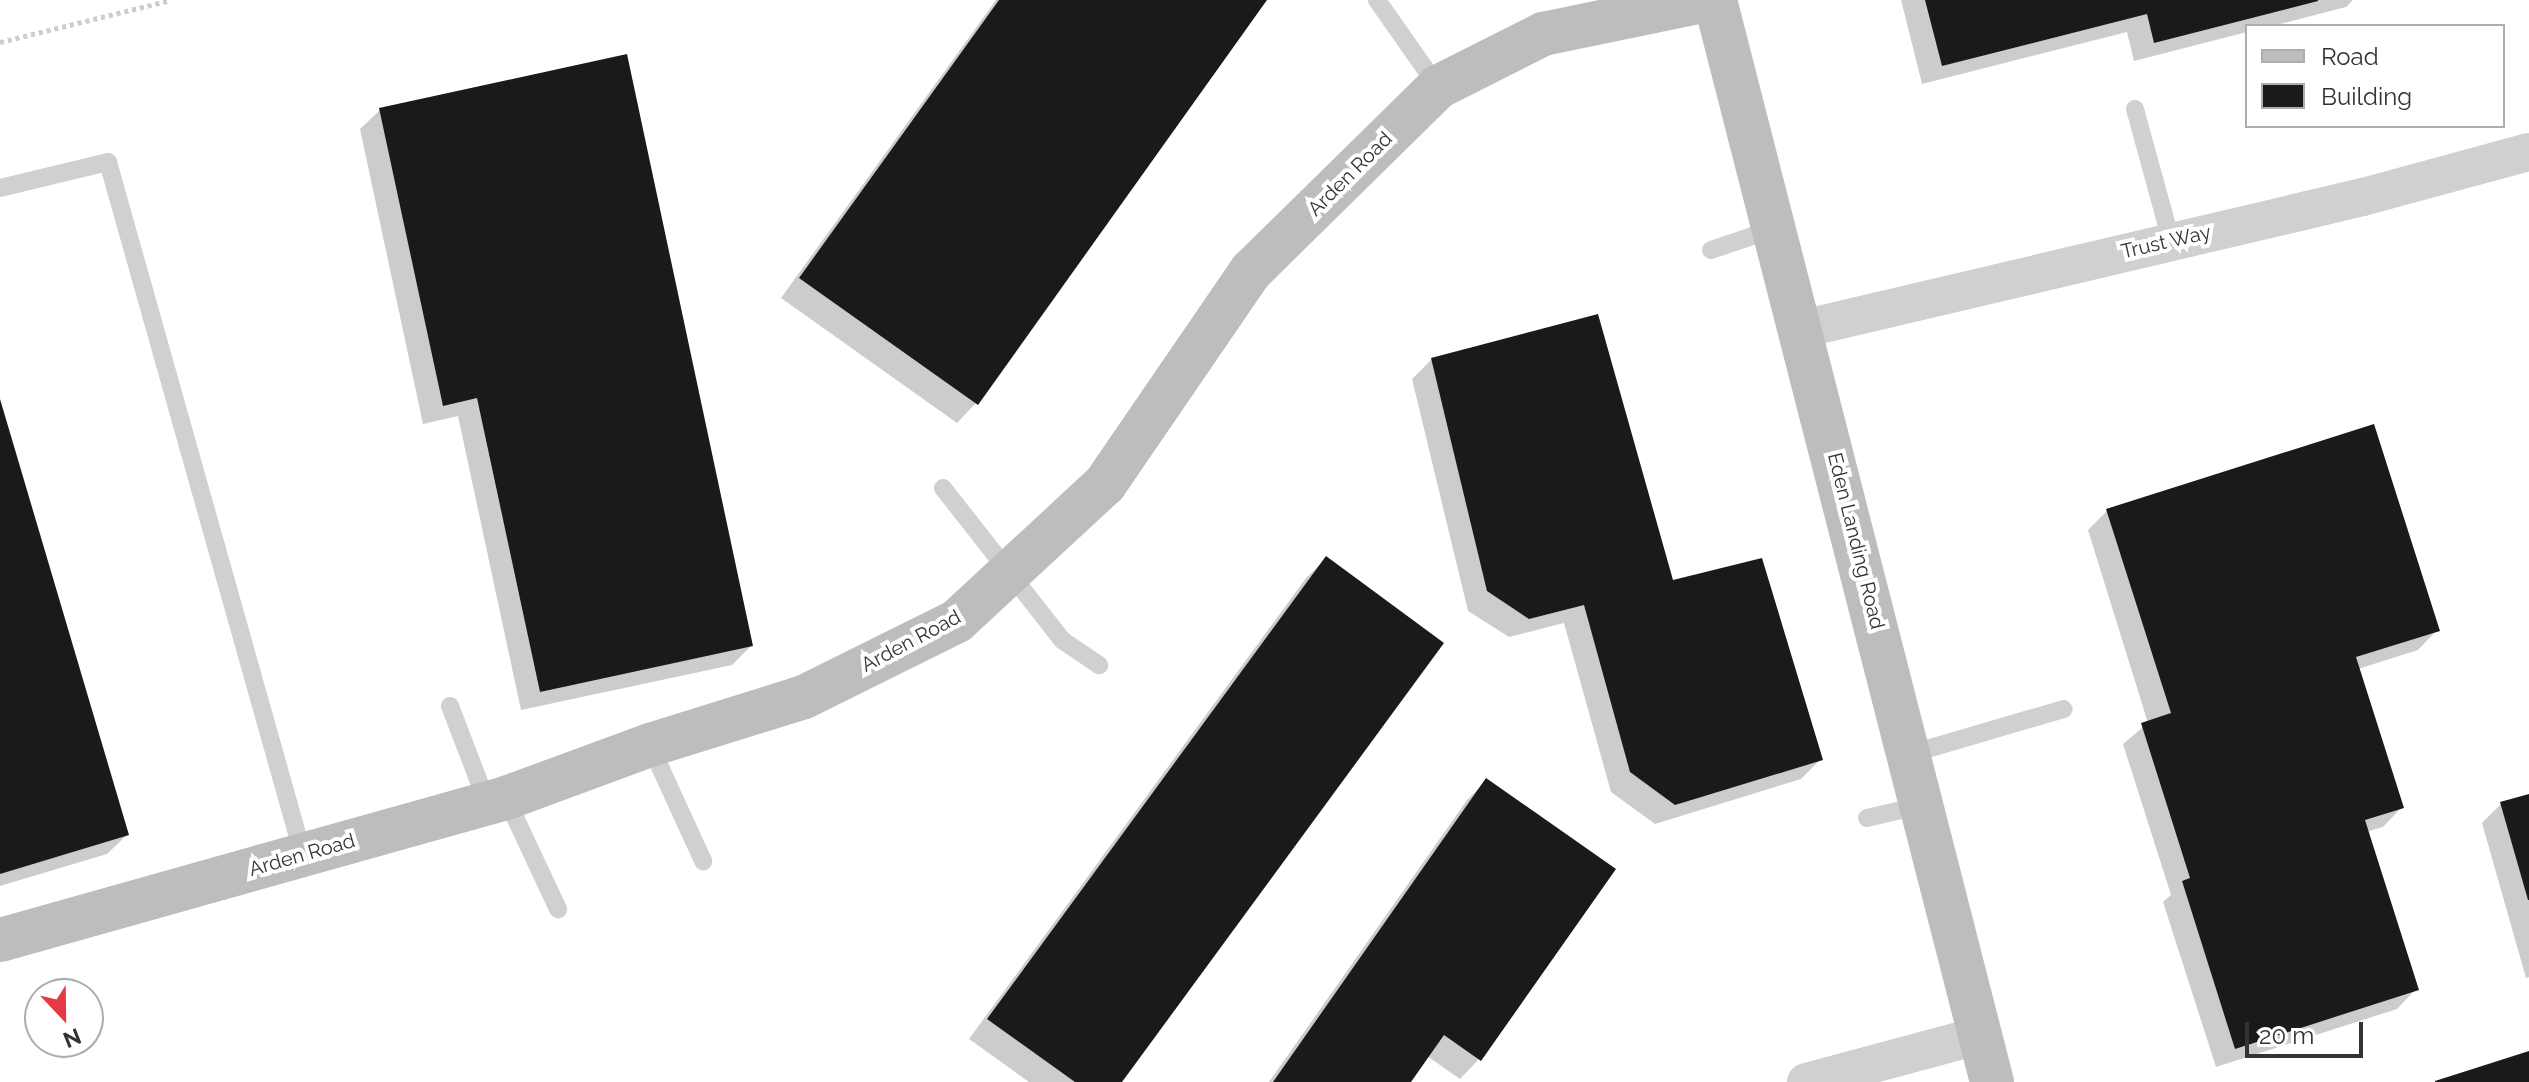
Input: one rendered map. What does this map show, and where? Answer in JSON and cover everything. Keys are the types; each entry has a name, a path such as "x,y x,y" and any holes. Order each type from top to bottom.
{"street":[{"name":"Arden Road","path":"0,940 497,801 650,745 804,697 957,621 1105,484 1251,271 1438,87 1543,34 1707,0"},
{"name":"Eden Landing Road","path":"1715,0 1802,329 1992,1082"},
{"name":"Trust Way","path":"1802,329 2529,152"},
{"path":"1806,1082 1981,1035"}],"lane":[{"path":"1377,0 1438,87"},
{"path":"2135,109 2171,241"},
{"path":"0,188 108,162 303,855"},
{"path":"1711,250 1775,228"},
{"path":"943,488 1012,570 1062,640 1099,665"},
{"path":"450,706 497,801 558,909"},
{"path":"1910,754 2064,709"},
{"path":"650,745 703,861"},
{"path":"1867,818 1923,805"}],"path":[{"path":"0,42 171,0"}],"building":[{"path":"999,0 1267,0 978,405 799,278"},
{"path":"1925,0 2318,1 2154,43 2147,14 1942,66"},
{"path":"627,54 753,646 540,692 477,398 443,406 379,108"},
{"path":"1598,314 1673,580 1762,558 1823,760 1675,805 1630,772 1584,605 1529,619 1487,591 1431,358"},
{"path":"0,399 129,835 0,874"},
{"path":"2374,424 2440,631 2356,657 2404,808 2365,820 2419,990 2235,1049 2182,881 2190,878 2141,723 2171,713 2106,509"},
{"path":"1326,556 1444,643 1122,1082 1075,1082 987,1019"},
{"path":"1486,778 1616,869 1481,1061 1444,1035 1411,1082 1273,1082"},
{"path":"2529,794 2529,900 2528,900 2500,802"},
{"path":"2529,1051 2529,1082 2435,1082 2435,1081"}]}
